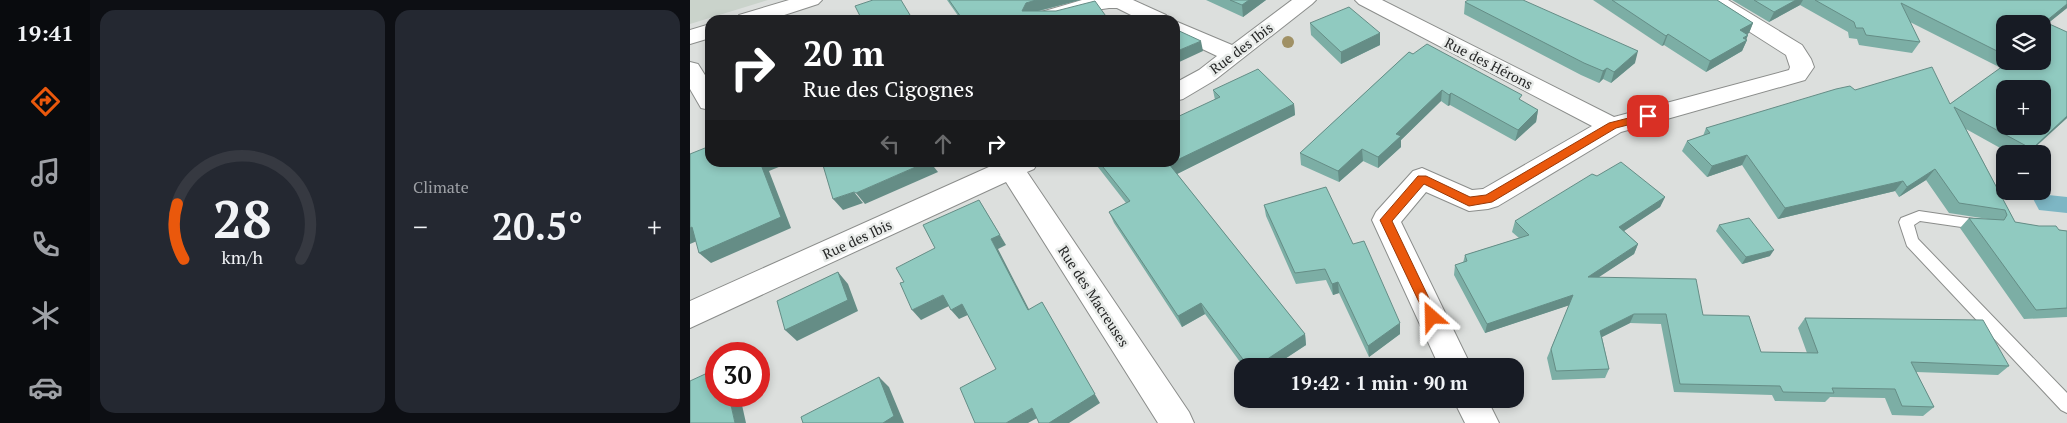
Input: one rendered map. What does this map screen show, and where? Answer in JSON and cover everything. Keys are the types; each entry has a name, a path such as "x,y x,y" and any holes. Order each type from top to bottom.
{"street":[{"path":"763,15 811,0"},
{"path":"1053,15 1087,3 1105,0 1119,2 1147,15"},
{"name":"Rue des Ibis","path":"1180,90 1207,74 1305,0"},
{"name":"Rue des Hérons","path":"1366,0 1612,126"},
{"path":"1451,358 1386,220 1422,178 1469,201 1488,199 1612,126 1797,75 1802,67 1800,59 1794,50 1713,0"},
{"path":"1180,30 1233,54"},
{"path":"690,37 705,32"},
{"path":"690,70 705,94"},
{"name":"Rue des Ibis","path":"690,315 1016,167"},
{"name":"Rue des Macreuses","path":"1019,167 1177,423"},
{"path":"1474,408 1482,423"}],"lane":[{"path":"1988,225 1919,216 1906,222 1912,242 2067,405"}],"shaded area":[{"path":"690,0 768,0 719,15 705,15 705,19 690,24"}],"water":[{"path":"2051,195 2067,197 2067,213 2039,210 2034,200 2051,200"}],"building":[{"path":"873,0 901,0 910,15 860,15 855,6"},
{"path":"949,0 1036,0 1026,3 1022,11 1056,11 1095,1 1105,15 960,15"},
{"path":"1230,0 1249,0 1242,5"},
{"path":"1468,0 1523,0 1638,51 1614,72 1607,68 1603,71 1465,2"},
{"path":"1612,0 1717,0 1753,23 1740,30 1748,35 1743,38 1747,40 1710,61 1668,34 1666,36"},
{"path":"1754,0 1796,0 1774,12"},
{"path":"1815,0 2067,0 2067,4 2051,17 2051,15 1996,15 1996,50 1901,3 1920,42 1866,35 1863,28 1856,28 1854,22"},
{"path":"1349,7 1380,33 1341,52 1310,23"},
{"path":"2051,25 2067,32 2067,116 2051,131 2051,80 1996,80 1996,130 1954,107 1996,186 1996,200 2003,200 2015,222 2039,226 2056,226 2059,230 2067,231 2067,308 2036,310 1969,218 2004,220 2007,215 2005,210 1959,203 1935,169 1907,187 1903,181 1785,208 1747,155 1712,166 1687,141 1710,133 1706,128 1836,89 1850,86 1855,90 1932,67 1950,104 1997,70 2051,70"},
{"path":"1180,31 1201,41 1180,50"},
{"path":"1427,44 1522,95 1519,99 1538,110 1518,130 1451,93 1449,95 1442,90 1396,134 1401,136 1378,157 1362,149 1338,171 1300,153 1409,52 1413,54"},
{"path":"1258,69 1294,104 1180,159 1180,116 1220,97 1213,90"},
{"path":"2006,135 2047,135 2036,145 2025,145"},
{"path":"705,148 705,167 762,167 781,217 699,253 692,227 690,228 690,154"},
{"path":"1621,162 1665,197 1619,227 1638,244 1588,277 1696,279 1703,315 1749,316 1761,352 1818,353 1805,318 1983,320 2009,366 1911,362 1934,407 1902,406 1895,389 1832,388 1834,393 1783,392 1780,386 1680,384 1666,314 1634,314 1600,331 1609,369 1556,371 1551,349 1573,295 1487,324 1455,265 1467,261 1465,255 1529,235 1515,221 1592,174 1597,176"},
{"path":"823,167 916,167 856,193 833,199"},
{"path":"1103,167 1171,167 1305,334 1269,358 1242,358 1201,303 1178,316 1109,212 1130,201"},
{"path":"1326,187 1353,244 1364,241 1400,323 1368,346 1338,282 1332,284 1325,269 1295,273 1264,205"},
{"path":"979,200 1000,235 991,239 1028,310 1042,302 1095,394 1049,423 1039,423 1032,408 1006,423 975,423 960,388 996,369 962,304 951,310 943,295 912,310 900,283 904,282 896,268 935,248 923,225"},
{"path":"1749,218 1774,250 1746,257 1719,225"},
{"path":"838,272 848,300 785,330 777,301"},
{"path":"705,374 705,407 731,407 735,423 690,423 690,381"},
{"path":"879,377 894,416 883,423 803,423 801,417"}],"route":[{"path":"1432,317 1386,220 1422,178 1469,201 1488,199 1612,126 1648,116"}]}
